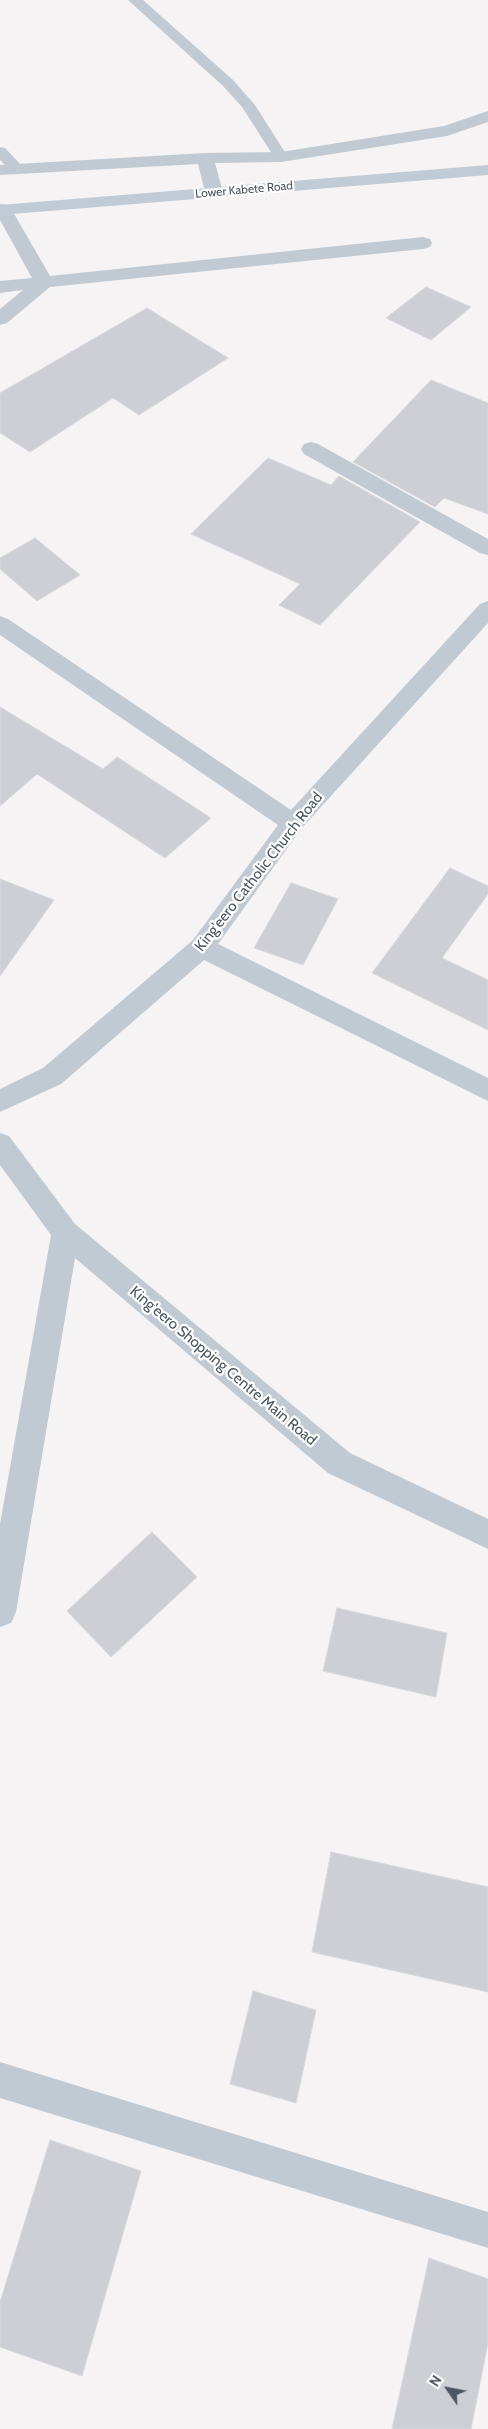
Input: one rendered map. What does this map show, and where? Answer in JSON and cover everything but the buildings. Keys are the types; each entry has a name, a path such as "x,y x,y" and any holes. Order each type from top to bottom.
{"main road":[{"name":"Lower Kabete Road","path":"1,210 488,170"}],"street":[{"path":"9,169 205,158 281,158 447,131 488,116"},
{"path":"205,158 214,192"},
{"path":"1,210 44,283"},
{"path":"0,288 423,242"},
{"path":"0,319 44,283"},
{"path":"311,448 488,548"},
{"name":"King'eero Catholic Church Road","path":"0,1101 52,1076 202,947 294,823 488,609"},
{"path":"0,624 294,823"},
{"path":"202,947 488,1090"},
{"name":"King'eero Shopping Centre Main Road","path":"0,1144 65,1233 339,1464 488,1534"},
{"path":"0,1612 65,1233"},
{"path":"0,2080 488,2230"}],"lane":[{"path":"135,0 228,83 248,105 281,158"},
{"path":"0,151 9,169"}]}
